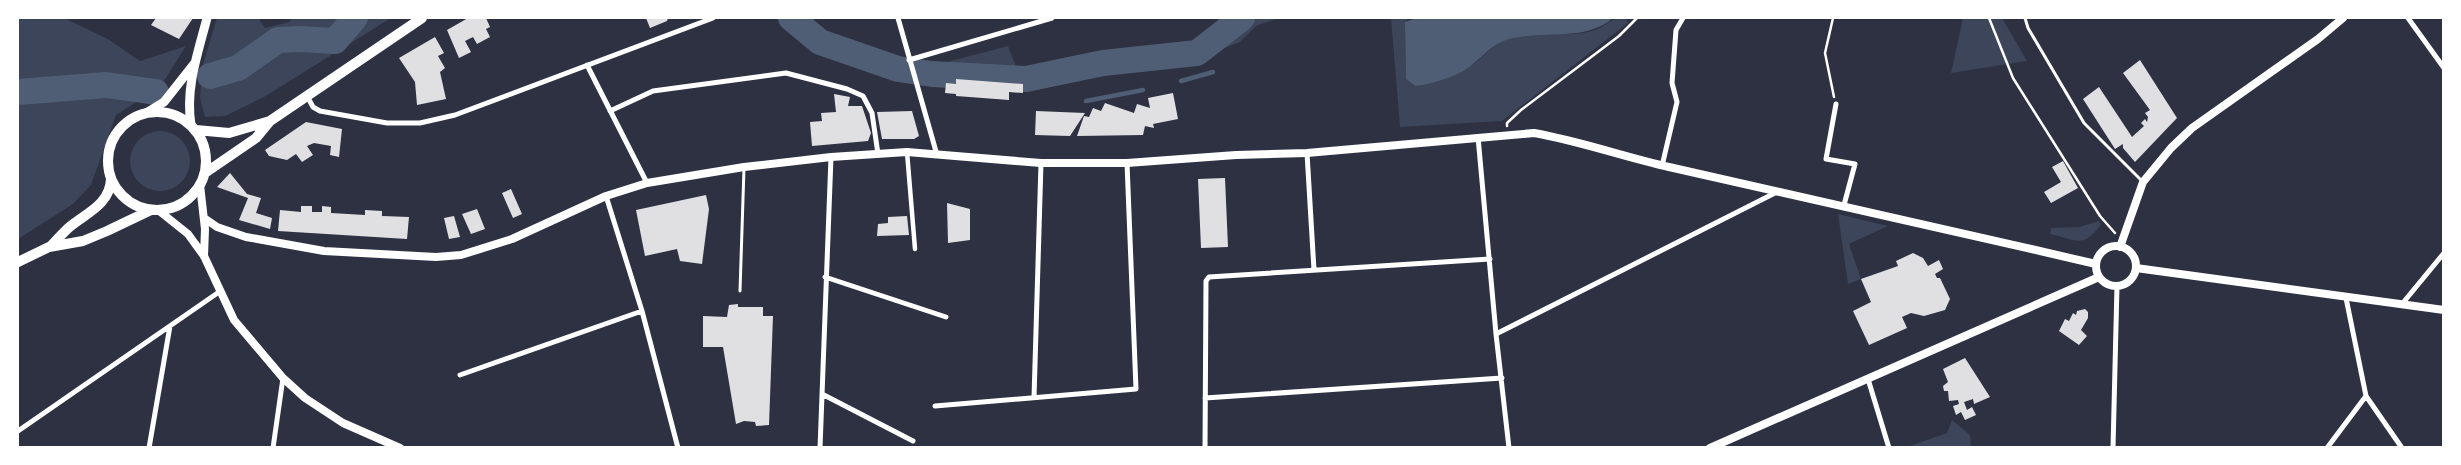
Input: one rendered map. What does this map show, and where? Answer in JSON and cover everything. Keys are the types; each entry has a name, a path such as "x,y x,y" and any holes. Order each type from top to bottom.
{"main road":[{"path":"18,262 49,247 83,241 154,210 182,203 200,185 205,173 206,158 203,143 193,127 189,102 194,64 207,18"},
{"path":"205,173 256,138 270,121 422,18"},
{"path":"154,210 136,205 125,198 111,179 108,164 112,139 129,120 164,102 194,64"},
{"path":"146,112 162,111 193,127 229,132 270,121"},
{"path":"49,247 72,225 98,207 106,196 111,179"}],"street":[{"path":"307,96 313,107 320,111 386,122 420,122 455,115 713,18"},
{"path":"898,18 937,155"},
{"path":"910,62 1052,18"},
{"path":"1662,166 1677,102 1672,83 1676,30 1683,18"},
{"path":"2120,247 2143,182 2171,148 2192,128 2318,39 2343,18"},
{"path":"2408,18 2444,68"},
{"path":"587,65 646,183"},
{"path":"610,111 653,91 786,73 847,89 863,96 872,113 878,154"},
{"path":"1836,104 1826,159 1854,164 1844,205"},
{"path":"204,218 218,227 246,237 324,251 419,256 461,255 512,239 606,196 646,183 744,167 831,157 907,152 1041,163 1127,163 1236,155 1307,153 1534,133 1662,166 1844,205 2096,264"},
{"path":"1478,137 1496,334 1510,448"},
{"path":"907,152 915,249"},
{"path":"1307,153 1314,270"},
{"path":"820,448 831,157"},
{"path":"1034,398 1041,163"},
{"path":"935,406 1136,389 1127,163"},
{"path":"200,185 204,218 204,256"},
{"path":"1496,334 1779,192"},
{"path":"606,196 642,311 678,448"},
{"path":"154,210 183,227 204,256 219,292 239,328 283,378 305,398 343,422 391,446 400,448"},
{"path":"2120,247 2132,254 2136,268 2130,281 2117,286 2110,285 2099,277 2096,264 2102,253 2107,249 2120,247"},
{"path":"2402,304 2444,253"},
{"path":"1205,448 1206,281 1209,277 1490,259"},
{"path":"2136,268 2444,310"},
{"path":"825,277 946,317"},
{"path":"1710,448 2099,277"},
{"path":"2113,448 2117,286"},
{"path":"18,431 219,292"},
{"path":"2346,298 2366,396 2402,448"},
{"path":"460,375 642,311"},
{"path":"149,448 170,326"},
{"path":"273,448 283,378"},
{"path":"1205,398 1502,378"},
{"path":"1868,379 1889,448"},
{"path":"822,394 913,441"},
{"path":"2328,448 2366,396"}],"lane":[{"path":"2025,18 2028,28 2084,123 2143,182"},
{"path":"740,291 744,167"}],"path":[{"path":"1506,135 1507,122 1619,36 1637,18"},
{"path":"1833,18 1825,53 1836,104"},
{"path":"1989,18 2013,78 2105,223"}],"shaded area":[{"path":"18,18 64,18 108,39 140,61 186,46 154,97 138,101 116,115 91,185 73,204 18,239"},
{"path":"217,18 258,18 265,28 289,22 293,18 391,18 264,97 225,116 205,117 200,98 202,68"},
{"path":"1233,18 1278,18 1256,26 1240,42 1190,61 1129,65 1024,85 1019,75 1206,39"},
{"path":"1391,18 1409,18 1405,22 1406,79 1415,86 1443,80 1456,74 1473,64 1498,44 1514,37 1537,34 1584,33 1600,28 1612,20 1620,18 1626,18 1628,23 1502,121 1400,127"},
{"path":"1417,18 1613,18 1602,26 1576,33 1533,35 1506,40 1492,48 1460,73 1437,82 1415,86 1406,79 1405,22"},
{"path":"1963,18 2002,18 2027,61 1951,73"},
{"path":"1008,46 1019,75 950,68 947,62"},
{"path":"154,131 166,131 177,136 185,144 190,155 188,173 177,186 166,191 154,191 143,186 135,178 130,167 130,155 135,144 143,136"},
{"path":"1838,214 1888,226 1849,244 1861,279 1848,284"},
{"path":"2099,221 2101,225 2084,240 2078,241 2050,234 2051,228 2079,227"},
{"path":"1952,420 1970,435 1971,447 1907,447 1947,433"}],"building":[{"path":"156,18 193,18 179,39 151,25"},
{"path":"468,18 486,18 490,27 486,29 490,37 477,44 473,37 465,41 471,52 459,58 447,30"},
{"path":"646,18 668,18 667,21 650,28"},
{"path":"435,37 444,53 438,56 445,68 440,72 446,99 417,105 415,82 399,58"},
{"path":"2140,60 2177,118 2135,162 2123,148 2123,144 2115,149 2083,99 2099,87 2132,137 2144,126 2141,123 2145,119 2147,122 2148,117 2145,113 2150,110 2123,73"},
{"path":"956,79 1023,84 1023,93 1009,92 1009,100 956,96 956,94 945,93 946,83 956,84"},
{"path":"1173,93 1178,119 1153,124 1154,128 1145,126 1143,135 1077,136 1084,116 1089,117 1093,108 1101,111 1105,103 1134,113 1137,104 1150,108 1148,98"},
{"path":"834,94 850,97 848,106 862,106 871,133 868,141 812,146 810,122 822,121 821,113 836,112"},
{"path":"912,111 919,136 914,139 882,139 877,112"},
{"path":"1036,111 1085,113 1070,136 1035,135"},
{"path":"306,122 342,129 339,157 330,155 331,146 314,143 307,146 313,155 302,162 296,154 287,160 269,156 265,150"},
{"path":"2063,161 2078,188 2051,203 2044,192 2061,182 2052,167"},
{"path":"230,173 247,194 261,198 256,213 272,218 270,229 239,220 248,198 217,187"},
{"path":"1225,178 1228,247 1201,248 1198,179"},
{"path":"511,189 522,214 513,218 502,193"},
{"path":"706,195 709,209 702,264 680,261 677,249 645,256 636,210"},
{"path":"947,203 970,209 970,240 948,243"},
{"path":"301,206 312,206 312,212 322,212 322,206 331,207 331,213 365,215 365,210 382,211 382,216 409,217 407,239 278,231 280,210 301,212"},
{"path":"477,209 485,229 471,234 462,214"},
{"path":"454,216 460,237 449,239 444,218"},
{"path":"907,216 909,235 877,236 878,224 888,223 888,217"},
{"path":"1913,253 1923,258 1928,266 1939,260 1943,269 1935,274 1937,278 1940,278 1950,299 1945,310 1924,316 1911,313 1902,317 1907,328 1869,345 1853,311 1871,302 1861,279 1898,266 1896,261"},
{"path":"738,304 738,307 763,307 763,316 773,316 769,425 756,426 755,422 744,421 736,424 723,347 703,347 703,316 727,317 729,305"},
{"path":"2085,309 2088,312 2088,318 2081,330 2087,336 2079,345 2059,331 2065,319 2069,321 2073,313 2076,315 2077,311"},
{"path":"1965,358 1990,397 1974,404 1973,399 1964,402 1967,410 1972,407 1976,415 1965,420 1961,412 1956,415 1953,406 1959,404 1958,400 1949,401 1948,391 1944,391 1943,386 1948,382 1943,369"}],"waterway":[{"path":"210,76 238,68 278,40 335,41 355,18"},
{"path":"791,18 820,42 898,69 932,74 1026,79 1103,63 1197,53 1242,18"},
{"path":"1181,81 1213,72"},
{"path":"18,92 106,85 156,92"},
{"path":"1086,101 1143,90"}]}
